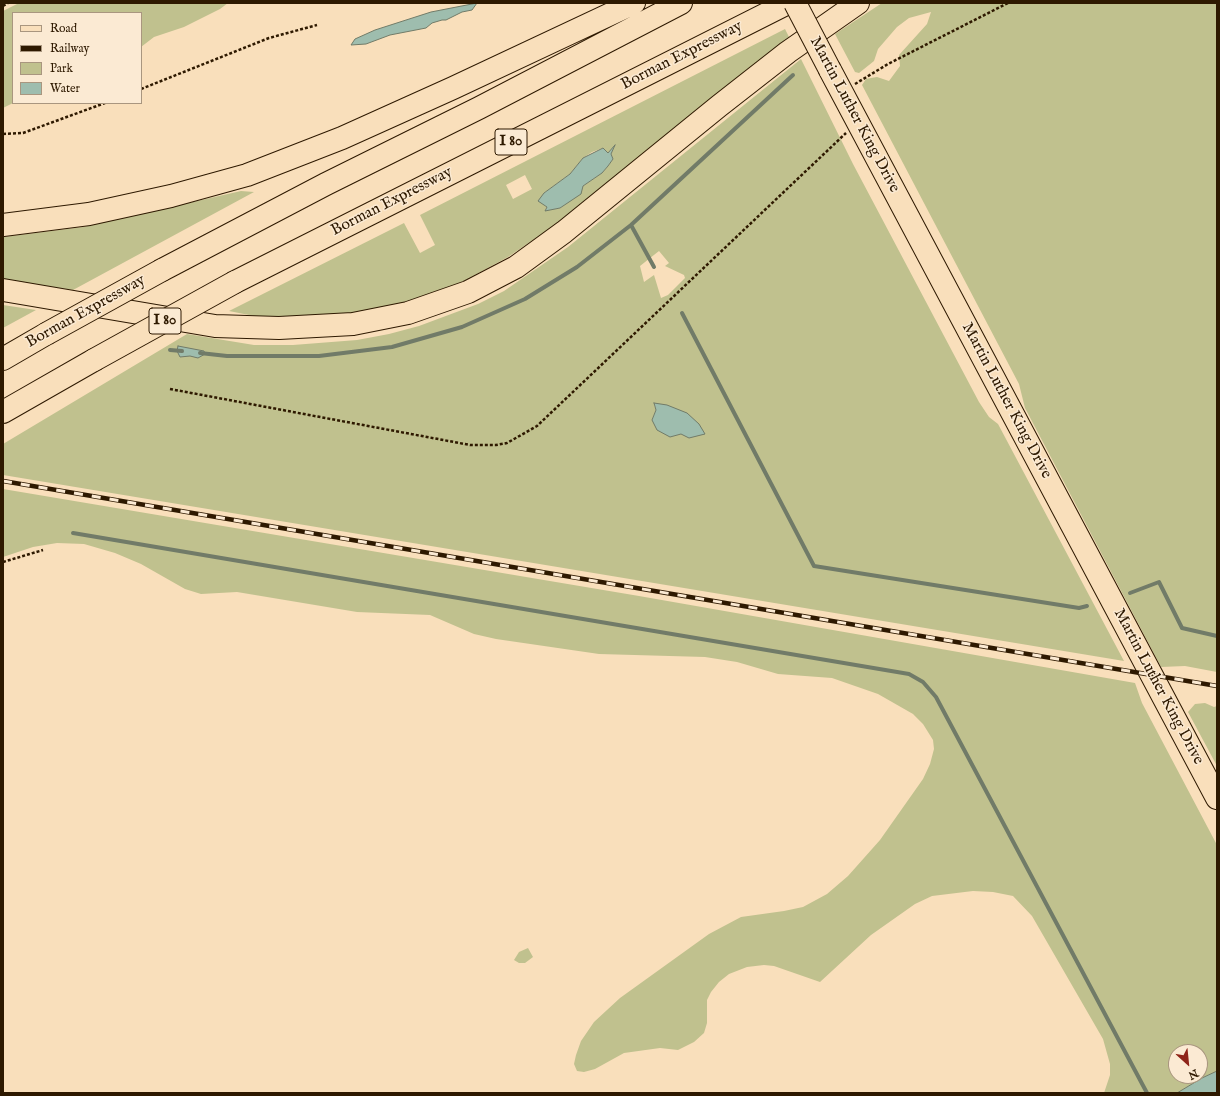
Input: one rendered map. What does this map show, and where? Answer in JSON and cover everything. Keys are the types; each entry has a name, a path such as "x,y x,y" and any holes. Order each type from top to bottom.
{"main road":[{"path":"3,224 90,214 171,196 247,175 348,135 634,3"},
{"name":"Borman Expressway","path":"3,359 162,270 326,184 479,108 681,3"},
{"name":"Borman Expressway","path":"3,412 235,282 788,3"},
{"name":"Martin Luther King Drive","path":"795,3 1217,798"},
{"path":"3,290 215,326 279,328 353,324 408,313 468,292 516,267 564,232 788,52 858,3"}],"path":[{"path":"3,6 8,3"},
{"path":"842,93 884,66 1008,3"},
{"path":"142,89 269,38 317,25"},
{"path":"3,134 23,133 102,104"},
{"path":"170,389 470,445 496,445 507,443 537,426 857,121"},
{"path":"3,562 43,550"}],"green space":[{"path":"19,3 228,3 220,9 184,27 154,37 142,46 142,12 12,12 12,104 3,108 3,11"},
{"path":"882,3 1217,3 1217,672 1185,666 1161,667 1025,408 1019,384 862,85 866,79 877,77 889,81 900,66 899,55 927,24 931,12 909,18 897,27 878,49 874,61 859,73 855,72 835,34"},
{"path":"785,29 789,37 549,229 508,257 460,283 417,299 379,309 333,317 294,318 254,316 229,311 404,223 420,253 435,245 420,215","holes":["614,147 611,154 613,159 608,166 602,173 583,186 580,194 560,208 545,210 547,207 542,203 544,193 570,174 583,158 592,152 603,148 608,153","525,175 532,189 513,199 506,185"]},
{"path":"801,59 853,164 979,402 989,417 998,424 1124,661 3,475 3,444 187,334 254,345 293,345 357,340 389,334 419,326 478,304 504,291 568,247","holes":["659,251 669,263 665,266 684,275 685,278 668,295 661,298 654,275 644,282 640,266","654,404 681,434 670,436 652,420 656,410"]},
{"path":"241,191 254,192 73,290 3,279 3,237 83,227"},
{"path":"3,305 36,310 3,328"},
{"path":"3,489 639,596 1135,683 1142,703 1217,845 1217,1071 1208,1075 1208,1044 1168,1044 1168,1084 1192,1084 1177,1093 1104,1093 1110,1075 1110,1064 1103,1039 1032,916 1013,896 993,892 973,891 932,896 915,904 871,935 820,982 774,966 764,965 747,967 729,974 719,982 711,992 707,1000 707,1023 704,1033 694,1042 678,1050 660,1048 624,1053 595,1069 584,1072 577,1071 574,1064 581,1041 594,1022 620,998 709,934 741,917 803,907 827,894 848,876 880,840 923,779 930,764 934,749 933,740 923,724 913,714 878,694 832,678 778,674 737,662 705,657 599,654 496,639 474,634 430,615 357,612 237,592 201,594 185,589 141,564 115,553 84,544 57,543 33,547 3,557"},
{"path":"1205,703 1214,707 1217,706 1217,766 1188,712 1195,704"},
{"path":"528,948 533,957 525,963 519,963 514,960 519,952"}],"water":[{"path":"477,3 472,10 462,12 446,20 432,23 426,28 390,35 366,44 351,45 355,39 375,30 431,12"},
{"path":"615,145 611,154 613,159 602,173 583,186 581,194 560,208 545,211 547,207 538,201 544,193 570,174 583,158 603,148 608,153"},
{"path":"178,346 204,351 205,354 198,358 190,356 180,357 177,351"},
{"path":"654,403 667,405 687,413 699,424 705,434 689,438 681,434 670,437 657,430 652,420 656,410"},
{"path":"1217,1071 1217,1093 1177,1093 1192,1084 1208,1084 1208,1075"}],"waterway":[{"path":"200,353 227,356 319,356 392,347 462,327 525,299 577,267 631,225 793,75"},
{"path":"631,225 654,267"},
{"path":"682,313 814,566 1079,608 1087,606"},
{"path":"170,350 182,351"},
{"path":"73,533 909,674 923,682 936,697 1147,1093"},
{"path":"1130,593 1159,582 1182,628 1217,636"}],"railway":[{"path":"3,481 1217,686"}]}
